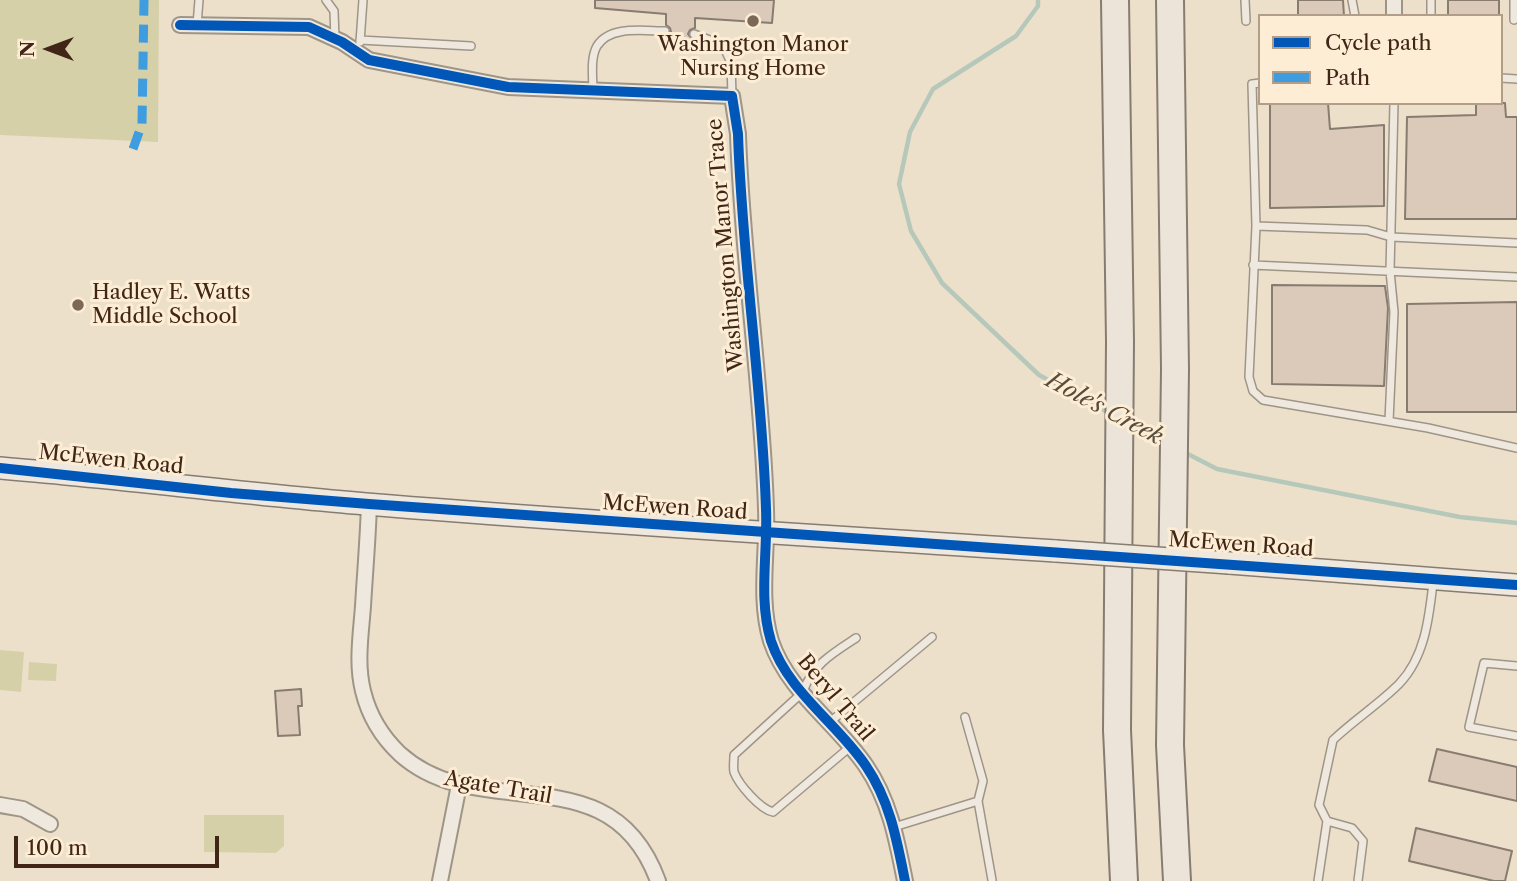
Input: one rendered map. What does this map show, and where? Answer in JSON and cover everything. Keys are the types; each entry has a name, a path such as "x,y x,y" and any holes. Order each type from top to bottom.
{"highway":[{"path":"1115,0 1120,341 1117,730 1124,881"},
{"path":"1170,0 1175,369 1170,745 1177,881"}],"street":[{"name":"Washington Manor Trace","path":"180,25 309,27 359,47 369,60 508,87 732,96 738,134 766,533"},
{"name":"McEwen Road","path":"0,468 369,505 1517,585"},
{"name":"Agate Trail","path":"369,505 359,654 363,692 372,717 383,736 424,772 459,785 539,795 593,807 609,816 636,839 658,881"},
{"name":"Beryl Trail","path":"766,533 764,594 765,615 771,640 788,675 851,746 879,787 894,827 905,881"},
{"path":"440,881 459,785"},
{"path":"0,805 23,809 50,824"}],"lane":[{"path":"197,25 199,0"},
{"path":"326,0 334,11 335,39"},
{"path":"363,0 359,47 471,46"},
{"path":"1245,0 1246,21"},
{"path":"1514,0 1514,20"},
{"path":"593,91 597,46 606,37 615,32 665,31"},
{"path":"694,34 723,44 731,63 732,96"},
{"path":"1258,83 1252,84 1256,226 1248,377 1253,391 1263,400 1389,421 1517,448"},
{"path":"1389,421 1394,312 1390,271 1394,105"},
{"path":"1256,226 1367,230 1391,237 1517,243"},
{"path":"1253,265 1517,277"},
{"path":"1318,881 1327,821 1319,805 1333,740 1400,683 1410,669 1427,631 1433,578"},
{"path":"829,722 932,637"},
{"path":"851,746 773,812 757,803 735,774 734,755 803,692 807,678 826,657 856,638"},
{"path":"1517,666 1483,663 1469,727 1517,736"},
{"path":"965,717 983,779 978,801 992,880"},
{"path":"894,827 978,801"},
{"path":"1327,821 1345,824 1360,836 1364,846 1358,881"}],"shaded area":[{"path":"0,0 159,0 158,142 0,135"},
{"path":"0,650 24,652 21,692 0,690"},
{"path":"29,662 57,664 56,681 28,680"},
{"path":"204,815 284,815 284,846 276,853 204,852"}],"building":[{"name":"Washington Manor Nursing Home","path":"595,0 774,0 772,23 695,18 695,28 688,34 694,41 664,39 671,32 666,25 666,14 595,8"},
{"path":"1298,0 1343,0 1344,14 1298,14"},
{"path":"1448,0 1499,0 1499,14 1448,14"},
{"path":"1505,103 1506,117 1517,117 1517,219 1405,219 1407,117 1476,115 1476,105"},
{"path":"1270,105 1328,105 1330,129 1384,125 1384,206 1270,208"},
{"path":"1272,285 1385,286 1388,308 1384,386 1272,384"},
{"path":"1517,302 1517,412 1407,412 1407,304"},
{"path":"301,689 302,706 298,706 300,735 278,736 275,691"},
{"path":"1437,749 1517,767 1517,801 1429,781"},
{"path":"1416,828 1512,851 1505,881 1494,881 1409,861"}],"waterway":[{"name":"Hole's Creek","path":"1038,0 1038,6 1016,36 933,89 910,132 899,184 911,231 942,283 1039,375 1111,414"},
{"name":"Hole's Creek","path":"1128,423 1164,441"},
{"name":"Hole's Creek","path":"1184,452 1217,469 1460,517 1517,523"}],"marked path":[{"path":"133,149 142,124 144,0"}],"cycle path":[{"path":"180,25 309,27 342,42 369,60 508,87 732,96 738,134 764,462 764,592 767,625 771,641 789,676 854,750 874,779 892,822 905,881"},
{"path":"0,468 231,493 369,504 1517,585"}],"place":[{"name":"Washington Manor Nursing Home","path":"753,21"},
{"name":"Hadley E. Watts Middle School","path":"78,305"}]}
